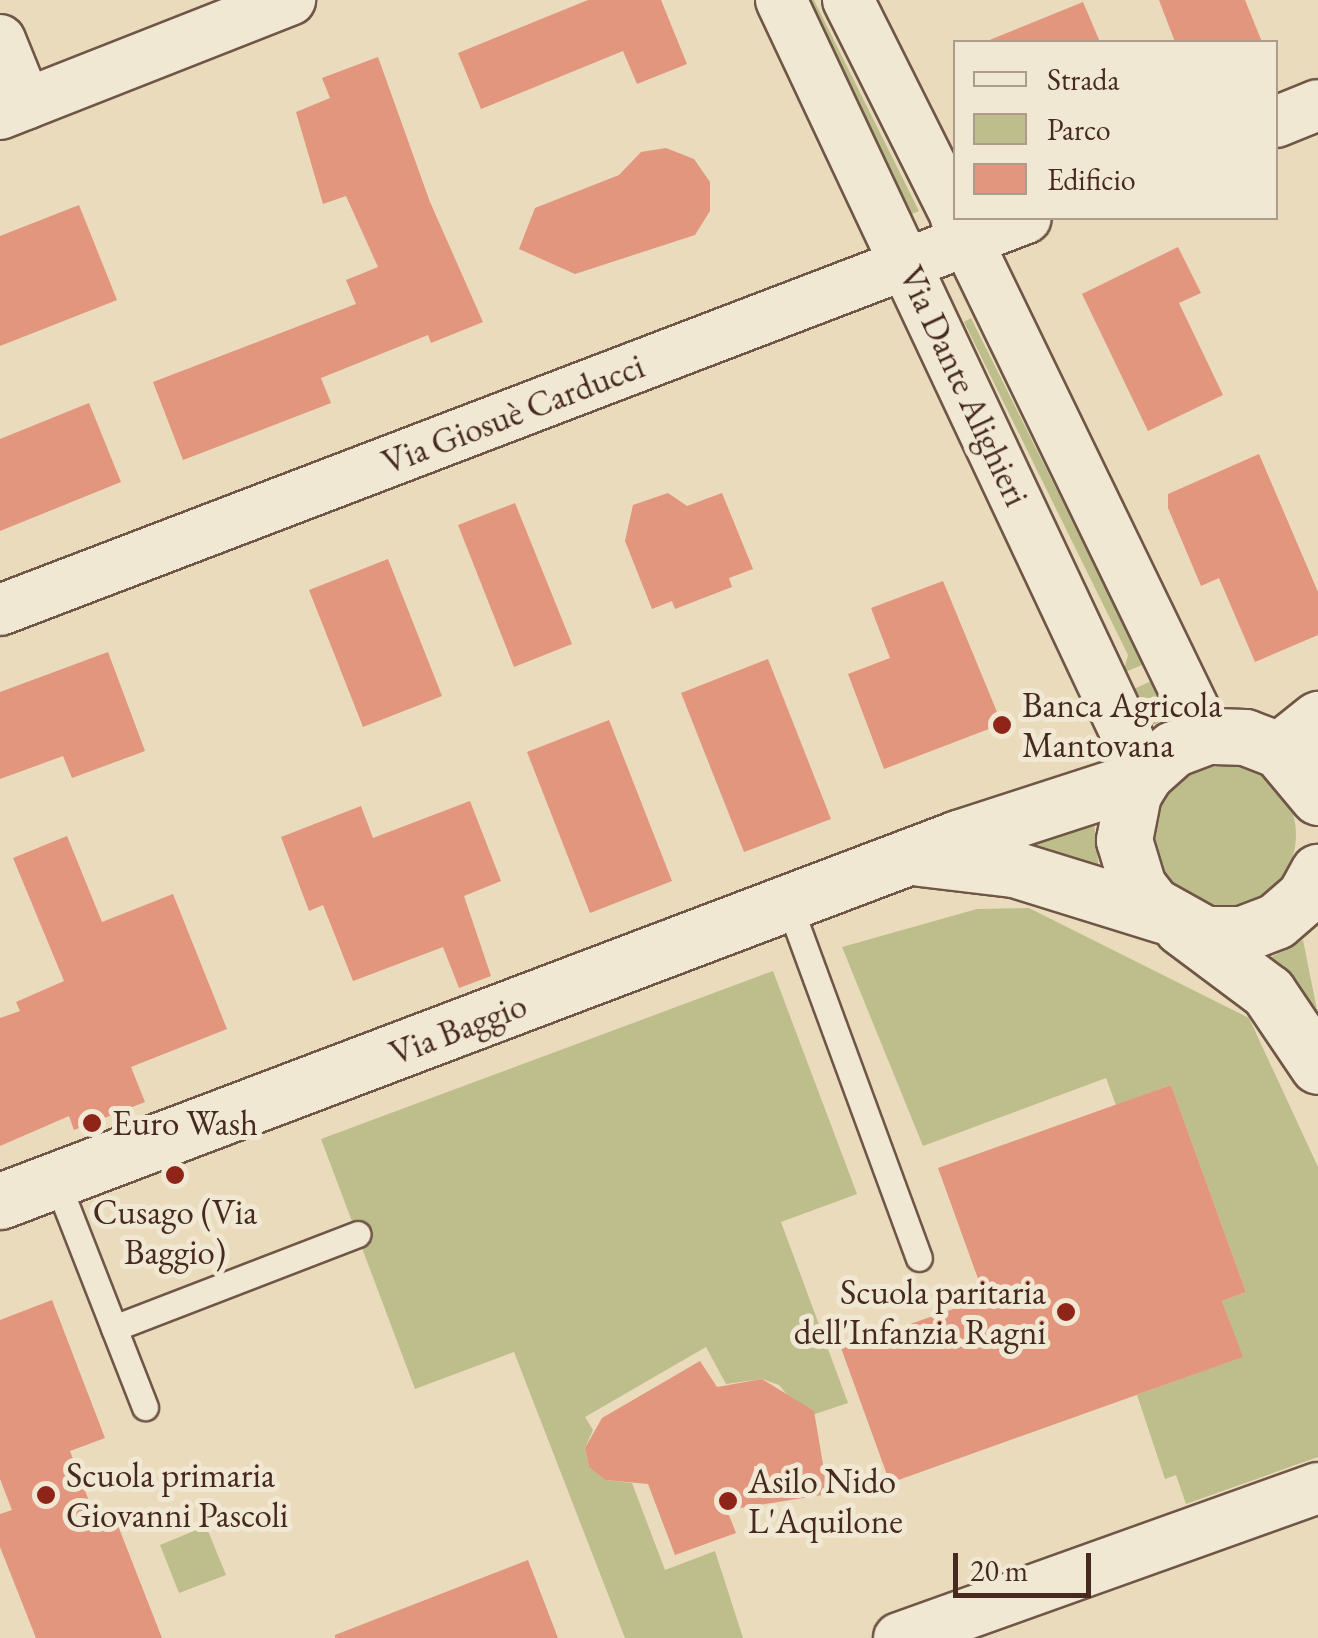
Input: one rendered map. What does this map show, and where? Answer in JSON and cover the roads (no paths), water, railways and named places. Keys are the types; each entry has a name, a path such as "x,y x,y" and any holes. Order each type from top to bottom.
{"street":[{"path":"0,40 13,109 290,0"},
{"name":"Via Dante Alighieri","path":"781,0 1144,776"},
{"name":"Via Dante Alighieri","path":"848,0 953,211"},
{"path":"1278,121 1318,105"},
{"name":"Via Giosuè Carducci","path":"0,610 906,263 960,225 1007,220"},
{"name":"Via Dante Alighieri","path":"960,225 1208,736"},
{"path":"1208,736 1299,734 1318,797"},
{"name":"Via Baggio","path":"0,1201 788,905 1144,776 1173,749 1208,736"},
{"path":"1144,776 1133,794 1124,840 1138,886 1169,918 1268,992 1318,1066"},
{"name":"Via Baggio","path":"917,858 1014,869 1169,918 1205,934 1259,929 1316,891"},
{"path":"899,1638 1318,1488"}],"lane":[{"path":"788,905 919,1258"},
{"path":"56,1180 145,1407"},
{"path":"114,1328 357,1234"}],"place":[{"name":"Banca Agricola Mantovana","path":"1002,725"},
{"name":"Euro Wash","path":"92,1123"},
{"name":"Cusago (Via Baggio)","path":"175,1175"},
{"name":"Scuola paritaria dell'Infanzia Ragni","path":"1066,1312"},
{"name":"Scuola primaria Giovanni Pascoli","path":"46,1495"},
{"name":"Asilo Nido L'Aquilone","path":"728,1501"}]}
